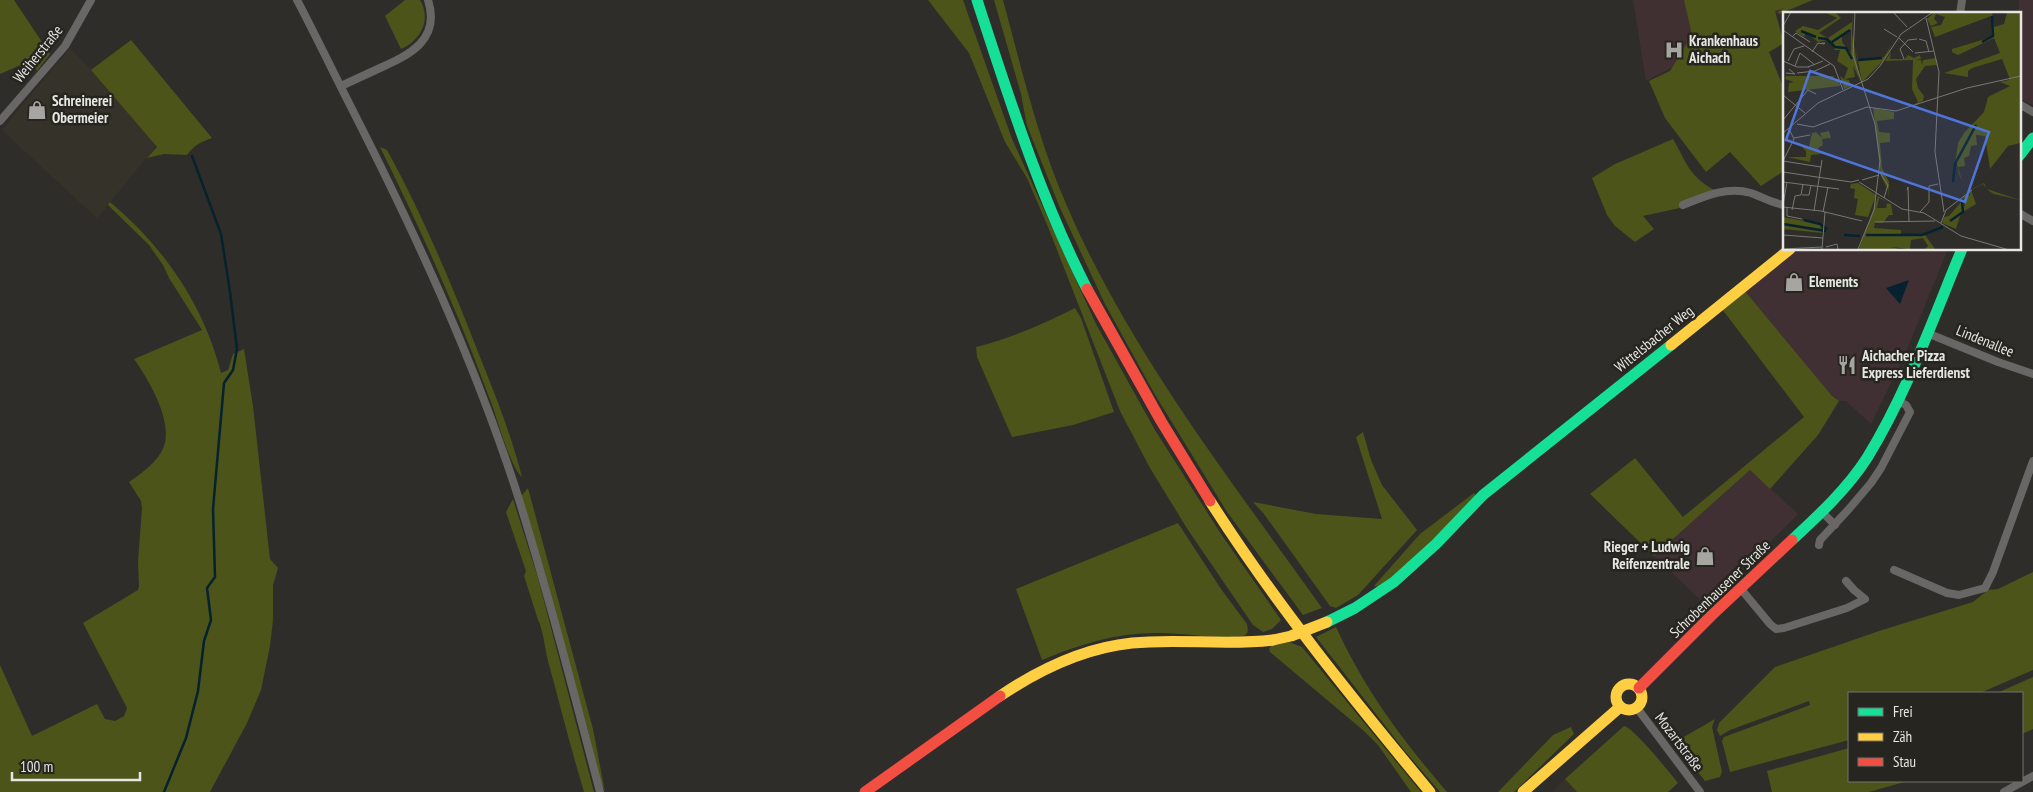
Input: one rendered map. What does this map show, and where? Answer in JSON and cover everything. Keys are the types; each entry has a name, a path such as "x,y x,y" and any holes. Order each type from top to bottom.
{"main road":[{"path":"977,0 1013,111 1037,175 1078,271 1107,328 1190,471 1234,537 1298,628 1430,792"},
{"path":"2020,155 2033,138"},
{"name":"Wittelsbacher Weg","path":"866,792 892,771 1027,678 1081,653 1107,646 1133,643 1229,644 1273,640 1310,629 1356,608 1398,579 1430,550 1482,495 1789,250"},
{"name":"Schrobenhausener Straße","path":"1639,688 1822,512 1846,486 1866,459 1898,401 1962,250"},
{"path":"1630,684 1639,688 1642,699 1637,708 1628,711 1620,707 1616,695 1621,686 1630,684"},
{"path":"1522,792 1620,707"}],"street":[{"name":"Weiherstraße","path":"0,121 65,46 91,0"},
{"path":"297,0 392,186 429,266 484,400 514,487 541,577 600,792"},
{"path":"340,86 398,61 419,46 425,38 430,20 429,0"},
{"path":"2020,105 2033,112"},
{"path":"1683,205 1716,192 1729,190 1750,193 1783,205"},
{"path":"2020,214 2033,221"},
{"name":"Lindenallee","path":"1927,333 2033,374"},
{"path":"1819,545 1820,540 1835,525 1881,468 1910,409 1898,401"},
{"path":"1894,570 1948,593 1959,595 1985,588 1993,572 2033,461"},
{"path":"1822,512 1835,525"},
{"path":"1740,589 1770,624 1776,628 1784,628 1847,608 1865,599 1846,581"},
{"name":"Mozartstraße","path":"1637,708 1700,792"},
{"path":"2004,792 2022,782"}],"shaded area":[{"name":"Krankenhaus Aichach","path":"1633,0 1808,0 1778,13 1646,81"},
{"path":"2019,0 2033,0 2033,105 2020,98"},
{"path":"70,48 156,146 97,218 2,130"},
{"path":"1797,250 1948,250 1906,352 1871,424 1846,401 1839,401 1832,397 1744,290"},
{"path":"1750,470 1798,514 1705,604 1654,556"},
{"path":"1565,779 1577,792 1552,792"}],"green space":[{"path":"0,0 14,0 50,54 37,71 30,61 0,74"},
{"path":"405,0 420,0 425,15 419,35 414,41 401,49 385,16"},
{"path":"928,0 963,0 1012,139 1096,324 1155,430 1221,534 1281,620 1272,629 1263,632 1253,625 1188,530 1150,468 1120,411 1048,227 1027,178 1005,142 969,53"},
{"path":"994,0 1003,0 1047,156 1067,206 1092,260 1120,312 1217,463 1322,608 1303,615 1227,512 1154,393 1105,304 1060,208 1027,126 1021,94"},
{"path":"1684,0 1813,0 1779,14 1778,12 1784,8 1775,11 1783,44 1769,52 1783,87 1783,172 1761,186 1730,152 1706,172 1665,118 1649,81 1670,71 1692,35"},
{"path":"131,40 212,138 198,144 187,155 164,154 147,158 157,147 91,70"},
{"path":"1673,139 1693,174 1714,190 1680,204 1680,208 1643,216 1654,229 1635,242 1615,226 1607,215 1592,178 1615,164"},
{"path":"380,147 387,150 401,175 438,254 499,404 522,477 517,472 508,452 477,365 424,239"},
{"path":"110,202 147,238 179,278 204,324 214,348 221,373 228,370 233,354 244,349 253,406 270,559 278,568 273,585 273,620 270,646 261,690 247,723 210,792 0,792 0,665 32,736 97,704 105,719 115,721 124,716 127,708 83,623 138,590 139,586 138,562 142,508 141,501 129,482 154,462 162,451 166,436 165,424 158,400 134,359 202,330 149,245 108,205"},
{"path":"1744,290 1832,396 1839,401 1818,435 1770,489 1750,470 1654,556 1590,494 1635,458 1683,517 1804,417 1722,309"},
{"path":"1075,308 1081,318 1114,412 1073,425 1012,437 977,357 976,347 1001,340"},
{"path":"1363,432 1371,460 1382,485 1417,530 1358,595 1336,608 1330,606 1264,514 1253,502 1316,514 1382,519 1356,437"},
{"path":"528,488 593,729 605,792 598,774 587,727 521,496"},
{"path":"1474,493 1477,496 1429,547 1380,587 1374,586 1420,534"},
{"path":"513,499 538,578 594,792 584,792 541,629 524,576 526,571 506,512"},
{"path":"1178,523 1221,589 1247,624 1248,630 1246,635 1224,637 1145,633 1100,640 1042,660 1016,589"},
{"path":"2033,572 2033,670 1982,692 1848,692 1848,740 1730,772 1722,741 1724,737 1810,705 1809,701 1730,730 1720,736 1717,730 1719,723 1775,667 1882,630 1973,602 1988,590 1998,589"},
{"path":"1336,627 1359,672 1386,714 1447,792 1440,792 1404,750 1316,637"},
{"path":"1289,642 1302,647 1421,792 1411,792 1378,745 1364,731 1270,652 1269,648 1272,645"},
{"path":"2033,677 2033,729 2023,734 2023,692 1999,692"},
{"path":"1715,719 1712,727 1722,772 1720,777 1705,781 1675,742"},
{"path":"1624,726 1629,728 1643,742 1678,783 1668,792 1577,792 1565,779"},
{"path":"1571,727 1574,734 1514,792 1498,792 1553,735"},
{"path":"1848,748 1848,782 1904,782 1869,792 1772,792 1767,771"}],"water":[{"path":"1909,280 1900,304 1886,288"}],"waterway":[{"path":"164,792 186,738 198,691 204,641 211,620 207,588 215,577 213,509 224,383 233,370 237,349 221,234 192,156"}],"traffic: fast":[{"path":"977,0 1026,147 1054,219 1087,289"},
{"path":"2020,155 2033,138"},
{"path":"1792,540 1842,491 1867,458 1907,382 1962,250"},
{"path":"1327,622 1355,608 1394,582 1436,544 1483,495 1671,345"}],"traffic: slow":[{"path":"1671,345 1789,250"},
{"path":"1210,501 1261,576 1343,686 1430,792"},
{"path":"1273,640 1291,636 1327,622"},
{"path":"1000,696 1031,677 1063,661 1114,646 1167,641 1255,642 1273,640"},
{"path":"1629,684 1638,688 1642,697 1638,706 1629,710 1620,706 1616,697 1620,688 1629,684"},
{"path":"1523,792 1620,707"}],"traffic: jam":[{"path":"1087,289 1161,421 1210,501"},
{"path":"1639,688 1712,615 1792,540"},
{"path":"865,792 1000,696"}],"place":[{"name":"Krankenhaus Aichach","path":"1674,50"},
{"name":"Schreinerei Obermeier","path":"37,110"},
{"name":"Elements","path":"1794,282"},
{"name":"Aichacher Pizza Express Lieferdienst","path":"1847,365"},
{"name":"Rieger + Ludwig Reifenzentrale","path":"1705,556"}]}
